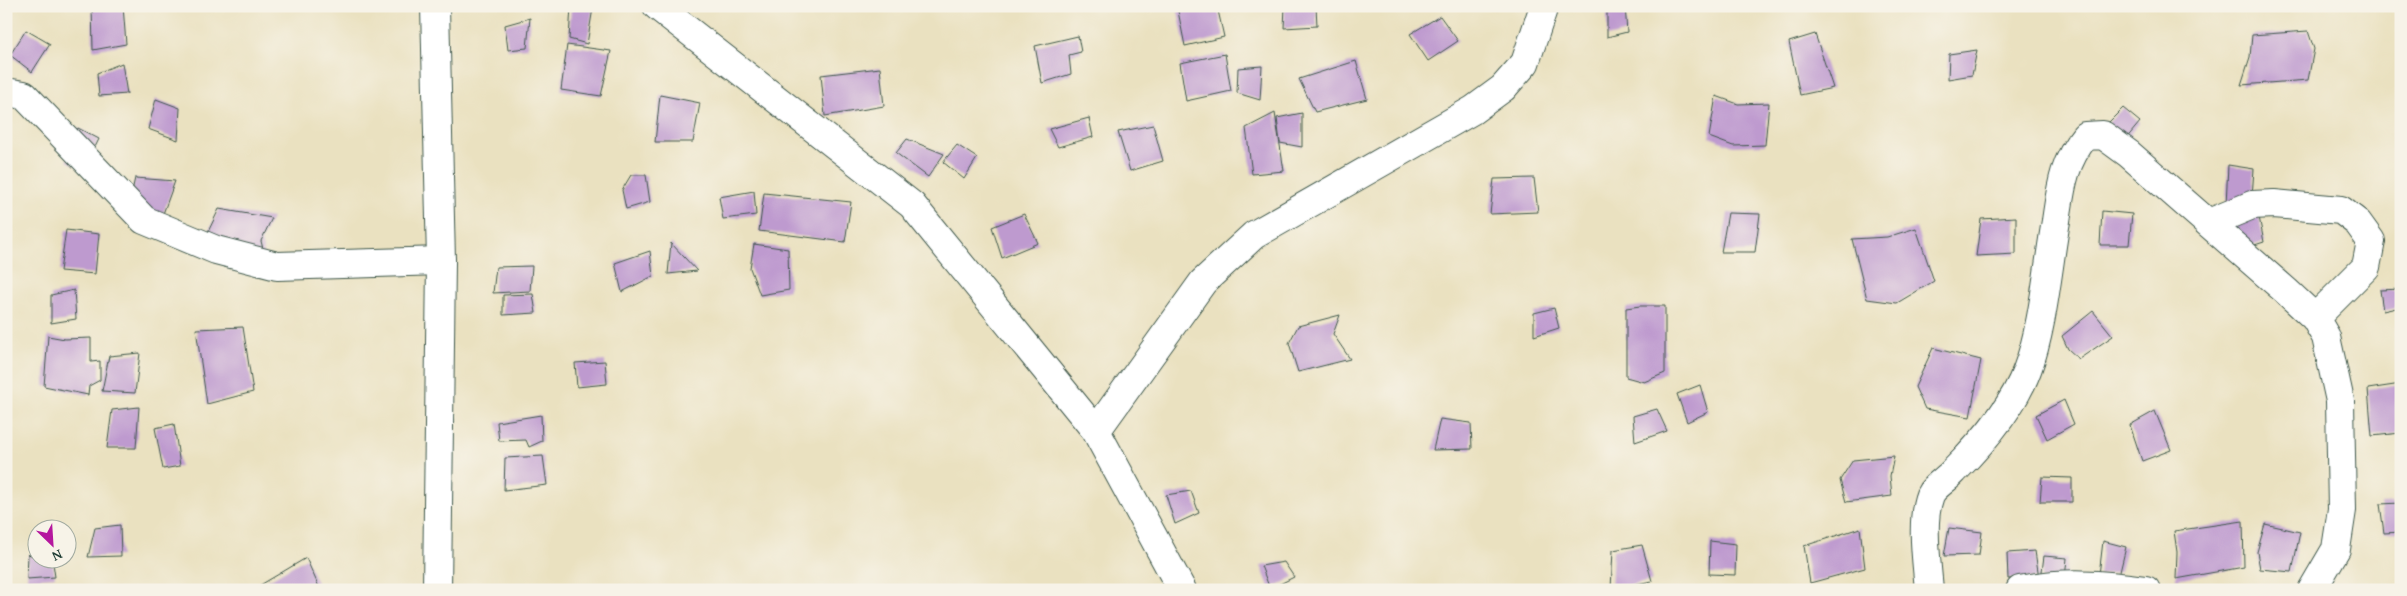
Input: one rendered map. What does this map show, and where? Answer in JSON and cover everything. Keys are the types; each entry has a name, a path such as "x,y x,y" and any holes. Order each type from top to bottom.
{"street":[{"path":"435,6 441,260 437,590"},
{"path":"657,6 912,205 1096,431 1182,590"},
{"path":"1096,431 1203,282 1254,236 1473,110 1503,88 1525,63 1544,6"},
{"path":"6,92 24,95 144,220 216,250 277,266 441,260"},
{"path":"1929,590 1925,538 1928,502 1931,492 1954,471 2007,409 2027,370 2038,327 2063,179 2072,152 2085,136 2103,135 2209,223 2315,318 2326,337 2340,401 2342,510 2336,549 2312,590"},
{"path":"2209,223 2252,205 2274,204 2341,210 2358,223 2371,241 2366,267 2315,318"},
{"path":"2020,590 2044,585 2101,584 2146,590"}],"building":[{"path":"92,6 123,6 126,44 93,50"},
{"path":"571,6 593,8 587,44 569,39"},
{"path":"1177,6 1217,6 1224,37 1185,46"},
{"path":"1285,6 1316,6 1317,26 1284,28"},
{"path":"1625,6 1627,32 1607,37 1607,8"},
{"path":"1440,16 1458,41 1428,61 1410,34"},
{"path":"530,18 527,48 508,50 505,25"},
{"path":"26,30 50,44 32,72 10,55"},
{"path":"2308,31 2314,49 2308,80 2241,85 2250,57 2252,35"},
{"path":"1815,34 1833,88 1800,95 1789,42"},
{"path":"1078,36 1081,52 1069,55 1071,74 1042,83 1035,46"},
{"path":"567,45 611,51 601,96 561,90"},
{"path":"1977,50 1972,75 1948,79 1949,54"},
{"path":"1225,54 1231,91 1186,101 1180,63"},
{"path":"1356,61 1367,99 1315,112 1299,79"},
{"path":"122,63 127,94 99,96 97,73"},
{"path":"1262,66 1260,100 1237,93 1238,68"},
{"path":"880,68 884,106 825,116 821,75"},
{"path":"660,95 700,103 693,142 655,142"},
{"path":"1716,96 1738,104 1769,103 1765,145 1733,146 1709,137"},
{"path":"156,99 180,108 178,140 148,129"},
{"path":"2123,108 2140,122 2125,140 2108,123"},
{"path":"1275,113 1284,171 1252,174 1246,128"},
{"path":"1302,113 1302,147 1280,143 1277,118"},
{"path":"1089,118 1093,137 1058,147 1049,129"},
{"path":"1153,125 1163,161 1130,171 1118,132"},
{"path":"78,128 99,139 84,170 67,161"},
{"path":"907,139 944,154 928,177 896,153"},
{"path":"957,145 977,158 964,179 943,162"},
{"path":"2228,165 2254,169 2252,197 2226,204"},
{"path":"631,175 646,175 650,202 626,209 622,190"},
{"path":"135,178 175,181 160,222 127,213"},
{"path":"1534,178 1538,212 1490,214 1494,179"},
{"path":"754,191 756,215 723,219 719,197"},
{"path":"764,193 851,202 845,242 759,231"},
{"path":"219,209 272,218 261,241 266,261 205,238"},
{"path":"2102,211 2132,214 2129,245 2100,245"},
{"path":"1728,213 1760,214 1755,252 1721,252"},
{"path":"1024,214 1038,243 1002,258 992,227"},
{"path":"2016,217 2016,254 1976,256 1981,219"},
{"path":"2259,217 2264,242 2242,249 2231,221"},
{"path":"1916,228 1934,281 1897,303 1867,299 1852,239 1887,237"},
{"path":"66,230 99,234 95,274 60,271"},
{"path":"671,243 697,271 668,274"},
{"path":"754,244 788,249 789,290 760,295 750,268"},
{"path":"650,251 653,276 622,292 615,263"},
{"path":"532,266 530,291 493,293 496,267"},
{"path":"2401,289 2401,307 2383,311 2380,290"},
{"path":"74,290 76,319 51,323 51,295"},
{"path":"533,294 536,313 503,315 503,295"},
{"path":"1665,306 1665,373 1644,382 1626,377 1626,308"},
{"path":"1554,308 1559,328 1534,336 1534,313"},
{"path":"2093,311 2113,336 2079,359 2068,349 2062,336"},
{"path":"1340,315 1333,334 1350,359 1298,372 1289,343 1298,326"},
{"path":"243,327 253,392 207,404 196,329"},
{"path":"48,336 65,339 91,338 91,362 100,361 100,380 89,386 88,395 44,386"},
{"path":"1933,348 1981,360 1970,417 1925,409 1915,387"},
{"path":"140,353 135,393 102,391 109,356"},
{"path":"605,361 607,384 577,387 575,363"},
{"path":"2401,384 2401,433 2372,436 2368,389"},
{"path":"1700,385 1708,412 1687,422 1677,394"},
{"path":"2064,400 2074,424 2047,439 2036,415"},
{"path":"139,407 136,448 107,448 112,410"},
{"path":"1657,409 1667,431 1635,442 1633,416"},
{"path":"2155,411 2171,450 2142,461 2130,425"},
{"path":"541,415 542,441 529,447 526,440 499,441 497,422"},
{"path":"1440,419 1471,423 1472,449 1433,450"},
{"path":"174,424 180,466 163,469 155,428"},
{"path":"543,456 547,485 504,490 505,458"},
{"path":"1894,456 1890,476 1892,496 1846,502 1840,480 1853,460"},
{"path":"2042,477 2072,478 2072,502 2040,502"},
{"path":"1191,491 1199,513 1175,524 1166,495"},
{"path":"2401,503 2401,532 2384,533 2380,504"},
{"path":"2243,521 2244,567 2176,579 2177,552 2174,531"},
{"path":"2265,524 2300,532 2292,572 2260,569 2257,552"},
{"path":"120,525 121,556 88,557 95,528"},
{"path":"1860,528 1865,568 1810,583 1804,546"},
{"path":"1949,528 1982,532 1979,555 1944,556"},
{"path":"1710,541 1736,544 1735,575 1709,574"},
{"path":"2103,541 2126,547 2120,572 2099,575"},
{"path":"1642,545 1652,581 1611,589 1613,550"},
{"path":"2035,551 2039,578 2008,579 2007,553"},
{"path":"28,554 28,568 54,568 55,577 27,579"},
{"path":"2044,556 2067,558 2065,579 2041,579"},
{"path":"306,558 319,587 314,590 258,590 257,587"},
{"path":"1284,562 1294,577 1270,589 1261,566"}]}
